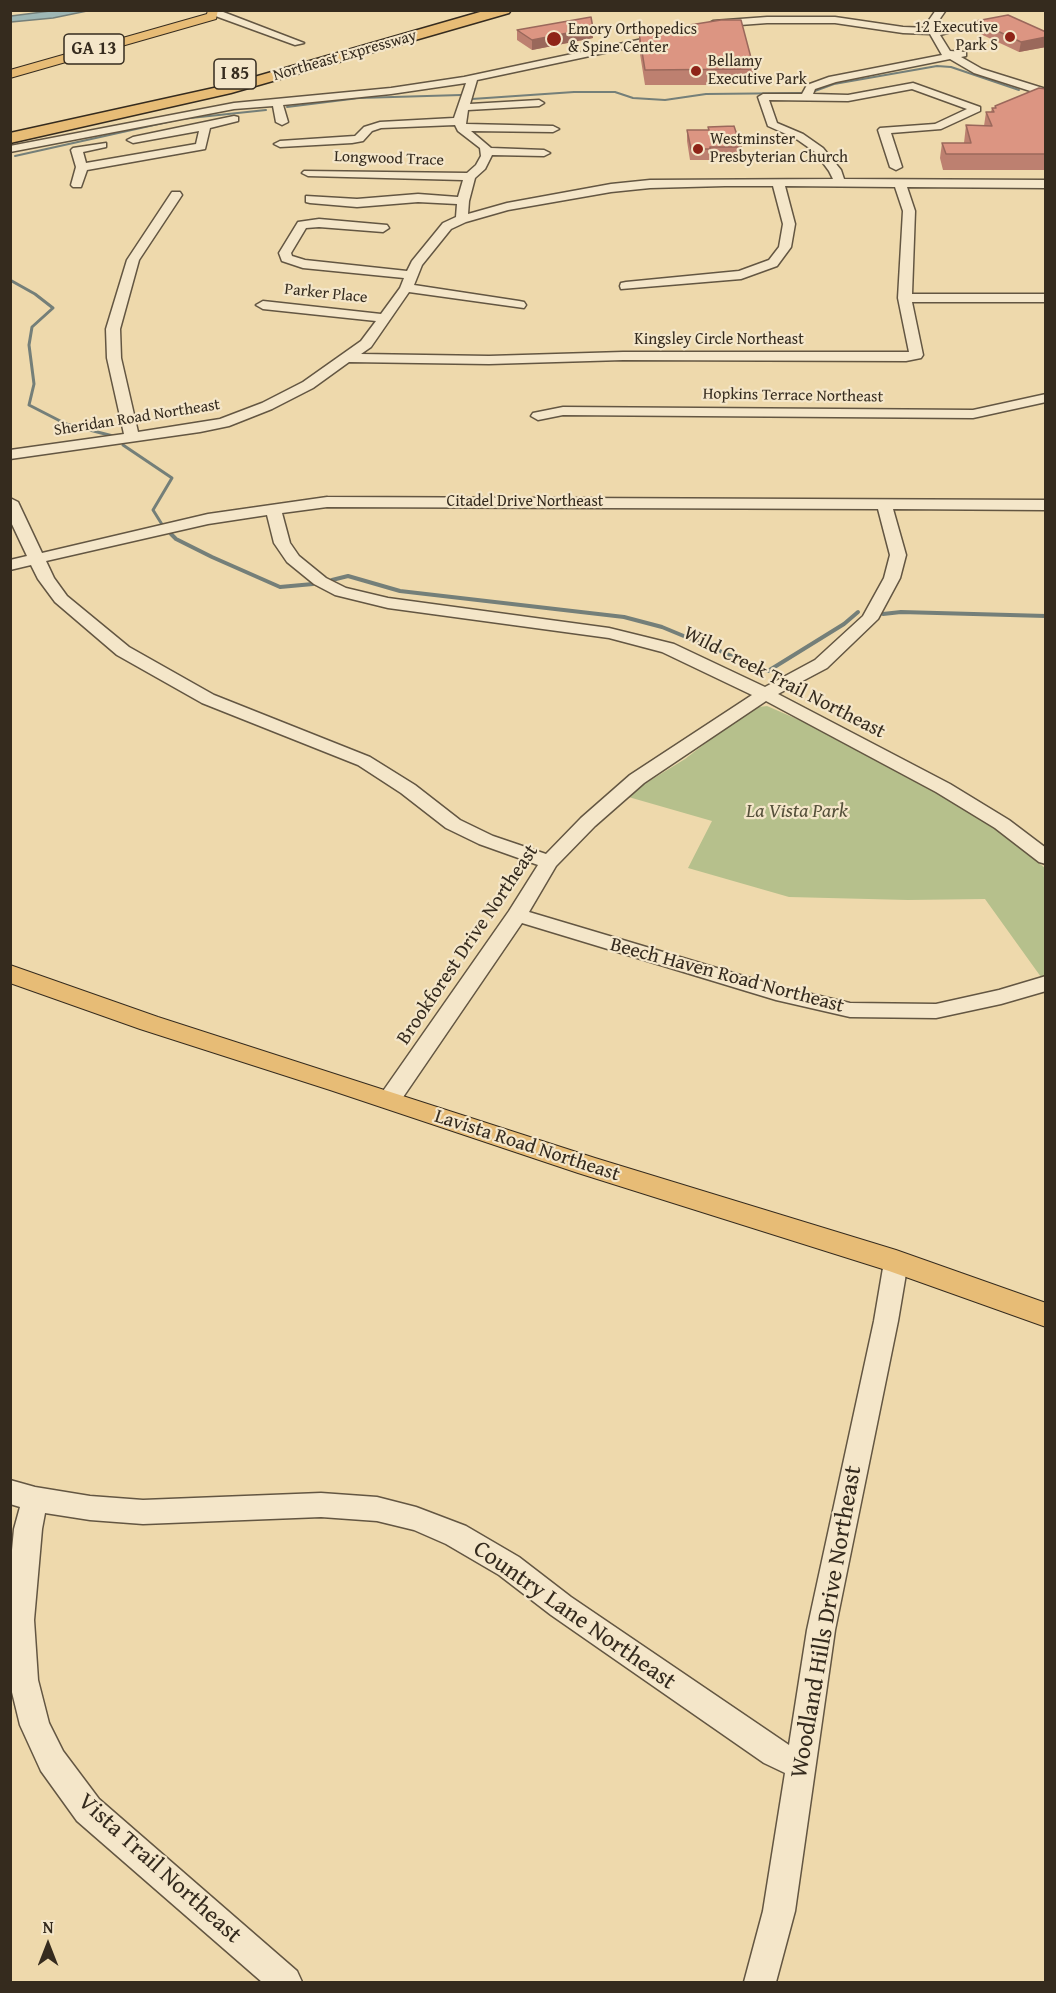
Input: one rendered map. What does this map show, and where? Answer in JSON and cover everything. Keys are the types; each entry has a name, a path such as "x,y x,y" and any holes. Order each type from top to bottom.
{"highway":[{"name":"Northeast Expressway","path":"10,124 204,82 455,10"},
{"name":"Northeast Expressway","path":"10,138 226,90 504,10"}],"main road":[{"name":"GA 13","path":"10,74 212,16 216,11"},
{"name":"Lavista Road Northeast","path":"10,973 139,1019 608,1172 896,1262 1046,1315"}],"street":[{"path":"216,11 299,43"},
{"path":"946,12 934,20 934,32 939,44 950,56 978,71 1043,90"},
{"path":"946,12 946,32 951,44 962,54 987,69 1043,90"},
{"path":"703,26 750,20 835,20 946,32"},
{"path":"77,184 82,166 77,150 205,126 227,119 472,79 682,33"},
{"path":"806,97 811,87 833,79 962,54"},
{"path":"462,219 463,201 470,177 481,167 486,152 478,139 467,134 460,124 462,108 472,79"},
{"path":"840,183 835,170 819,150 799,136 772,124 763,97 848,98 913,86 938,84 985,102"},
{"path":"906,134 938,127 976,109 913,86"},
{"path":"1020,101 1043,90"},
{"path":"10,149 189,114 279,112 401,102"},
{"path":"462,108 539,103"},
{"path":"896,167 884,130 932,136 952,132 981,119"},
{"path":"280,144 359,139 368,129 380,125 460,124 553,129"},
{"path":"82,166 201,147 205,126"},
{"path":"486,152 544,153"},
{"name":"Longwood Trace","path":"308,173 470,177"},
{"path":"1023,173 1046,173"},
{"path":"626,286 741,275 773,263 785,247 789,224 778,183"},
{"name":"Kingsley Circle Northeast","path":"348,358 489,360 634,356 906,357 916,355 905,298 909,212 900,183"},
{"name":"Sheridan Road Northeast","path":"10,455 224,423 267,406 308,385 366,344 406,288 416,264 447,226 462,219 507,207 611,188 650,184 1046,184"},
{"path":"132,438 114,358 113,328 133,261 177,195"},
{"path":"310,199 357,203 418,198 463,201"},
{"path":"383,228 319,223 302,225 285,253 286,258 303,264 411,275"},
{"path":"406,288 519,305"},
{"path":"905,298 1046,298"},
{"name":"Parker Place","path":"263,305 386,318"},
{"name":"Hopkins Terrace Northeast","path":"538,416 563,411 973,414 1046,398"},
{"name":"Citadel Drive Northeast","path":"10,565 208,519 273,508 355,501 1046,505"},
{"path":"10,502 46,579 61,599 123,651 208,699 336,748 364,762 408,789 453,824 486,840 549,862"},
{"name":"Brookforest Drive Northeast","path":"389,1100 517,915 549,862 610,800 765,694 821,664 870,619 892,578 898,555 895,537 884,504"},
{"name":"Wild Creek Trail Northeast","path":"273,508 282,543 293,559 320,581 341,591 388,603 574,627 638,639 690,658 765,694 943,788 1002,824 1046,858"},
{"name":"Beech Haven Road Northeast","path":"517,915 776,993 850,1010 909,1012 955,1009 1046,983"},
{"name":"Woodland Hills Drive Northeast","path":"760,1983 779,1911 822,1630 886,1321 896,1262"},
{"name":"Country Lane Northeast","path":"23,1495 90,1508 143,1512 321,1505 377,1509 416,1519 456,1535 510,1566 570,1612 774,1753 801,1765"},
{"name":"Vista Trail Northeast","path":"23,1495 28,1529 20,1620 24,1680 35,1725 52,1761 88,1810 286,1983"}],"green space":[{"name":"La Vista Park","path":"767,706 827,732 856,750 957,801 977,813 1045,868 1045,975 1041,977 985,899 789,897 688,868 712,821 625,796 685,759 725,728 759,707"}],"water":[{"path":"58,10 87,11 53,18 11,22 11,16"}],"building":[{"path":"1008,15 1046,32 1046,37 1021,42 976,21"},
{"path":"591,17 593,28 532,40 517,30"},
{"path":"721,20 741,20 754,69 645,70 639,33"},
{"path":"1039,88 1046,89 1046,154 946,154 942,143 971,143 966,125 992,126 986,112 994,112 992,108 996,108 995,106"},
{"path":"734,126 741,147 691,149 687,130 709,130 708,127"}],"waterway":[{"path":"812,92 834,84 937,66 951,67 1019,90"},
{"path":"472,99 574,92 615,92 633,98 665,100 706,94 804,93"},
{"path":"287,107 359,98 461,95"},
{"path":"15,156 181,119 266,110"},
{"path":"10,280 35,294 53,308 32,327 29,345 34,384 29,405 66,424 113,436"},
{"path":"123,445 172,478 153,510 163,526"},
{"path":"171,534 176,539 212,557 280,587 313,584"},
{"path":"332,580 348,576 400,591 624,617 662,627 768,671 844,624 858,612"},
{"path":"883,614 901,612 1046,616"}],"place":[{"name":"12 Executive Park S","path":"1010,37"},
{"name":"Emory Orthopedics & Spine Center","path":"554,39"},
{"name":"Bellamy Executive Park","path":"696,71"},
{"name":"Westminster Presbyterian Church","path":"698,149"}]}
